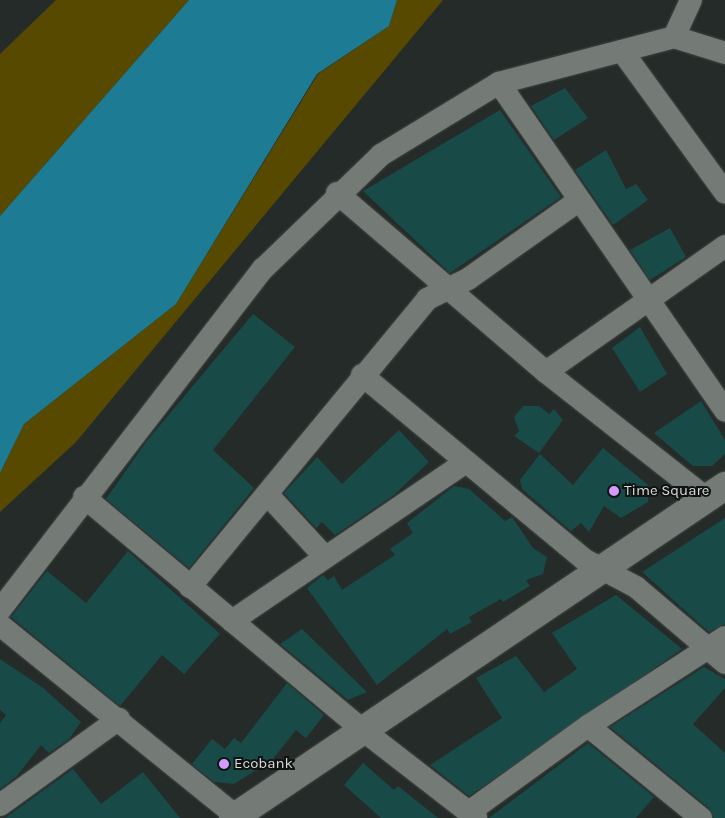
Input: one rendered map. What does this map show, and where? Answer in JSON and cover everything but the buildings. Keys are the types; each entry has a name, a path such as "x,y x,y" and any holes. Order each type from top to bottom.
{"street":[{"path":"674,37 691,0"},
{"path":"0,610 84,497 262,269 337,193 381,155 499,83 674,37 725,53"},
{"path":"622,51 725,193"},
{"path":"499,83 578,201 725,411"},
{"path":"0,625 119,719 235,817 364,731 600,568 716,492 546,372 337,193"},
{"path":"190,587 362,375 427,299 448,289 578,201"},
{"path":"546,372 725,246"},
{"path":"362,375 466,462 600,568 636,587 725,663"},
{"path":"232,621 466,462"},
{"path":"267,494 325,558"},
{"path":"84,497 364,731 472,815 588,726 725,637"},
{"path":"0,805 119,719"},
{"path":"588,726 701,818"}],"shaded area":[{"path":"56,0 189,0 0,216 0,54"},
{"path":"397,0 443,0 76,442 0,512 0,473 24,424 176,304 318,74 389,26"}],"water":[{"path":"189,0 397,0 389,26 317,74 176,304 24,424 0,473 0,216"}],"place":[{"name":"Time Square","path":"614,491"},
{"name":"Ecobank","path":"224,764"}]}
